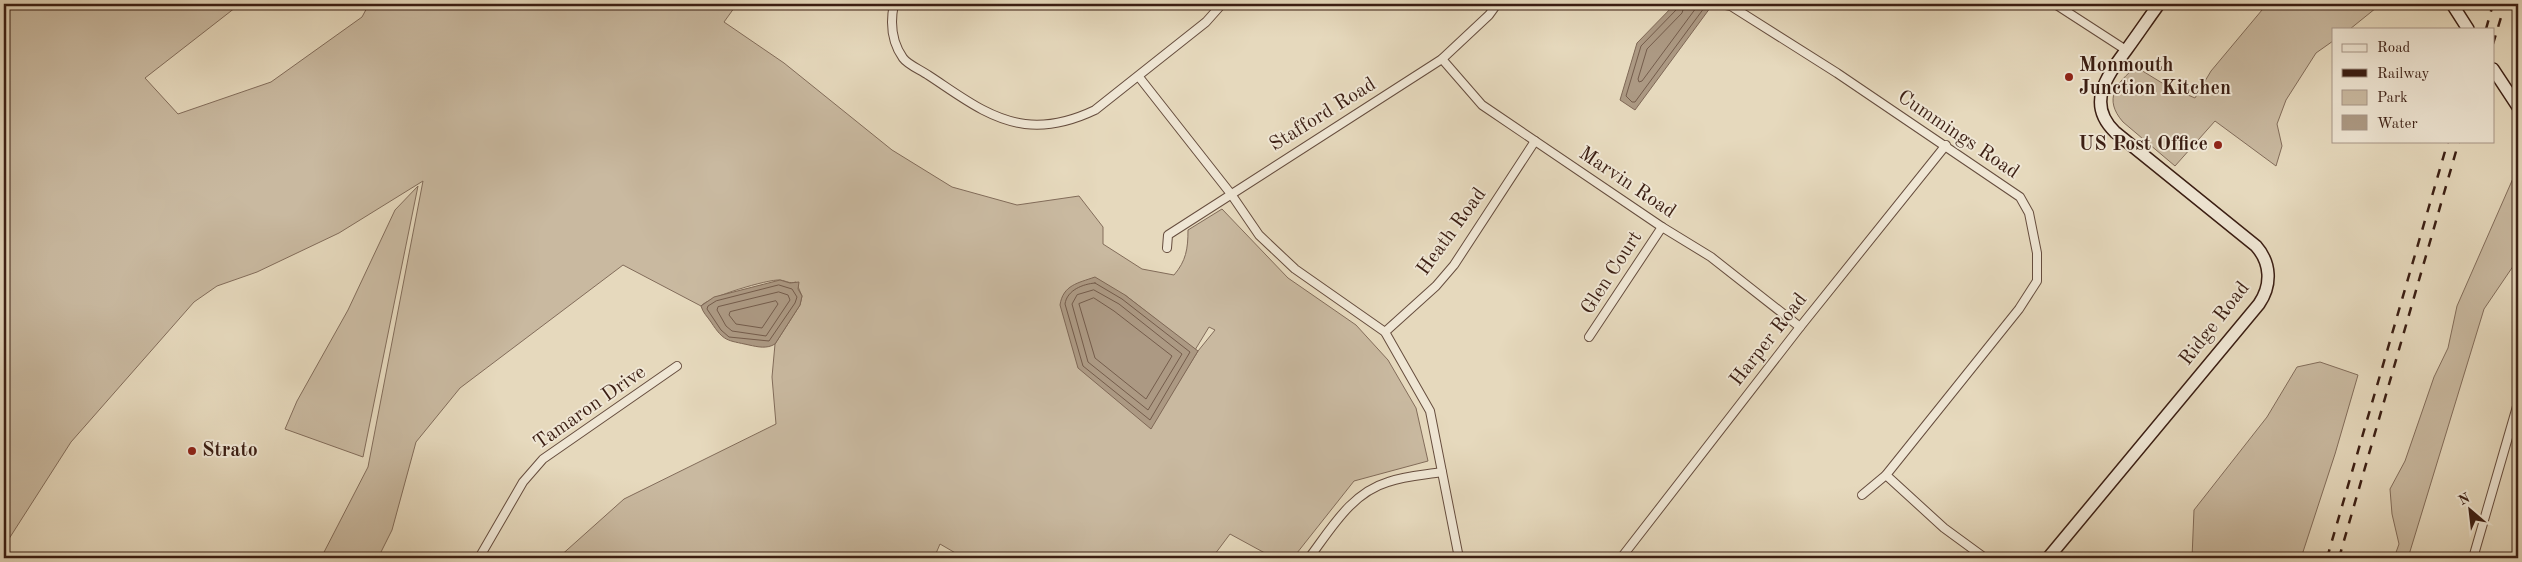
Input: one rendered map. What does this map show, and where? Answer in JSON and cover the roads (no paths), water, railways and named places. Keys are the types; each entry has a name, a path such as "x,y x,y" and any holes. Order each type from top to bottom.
{"street":[{"path":"894,4 891,19 893,38 904,59 983,111 1003,120 1027,124 1053,123 1076,118 1096,110 1139,78 1206,22 1222,4"},
{"name":"Stafford Road","path":"1167,248 1168,235 1442,59 1489,15 1497,4"},
{"name":"Cummings Road","path":"1721,4 1731,6 1946,145 2020,197 2029,213 2035,245 2037,281 2020,309 1886,475 1862,495"},
{"path":"2055,4 2126,50"},
{"name":"Ridge Road","path":"2048,558 2253,311 2263,297 2268,285 2267,264 2256,246 2115,132 2106,121 2101,106 2102,88 2110,71 2159,4"},
{"path":"2452,4 2467,28"},
{"name":"Marvin Road","path":"1442,59 1482,105 1662,227 1711,257 1800,327"},
{"path":"2494,71 2518,107"},
{"path":"1139,78 1231,194 1259,236 1295,268 1384,332 1430,412 1459,558"},
{"name":"Heath Road","path":"1384,332 1436,286 1454,265 1535,141"},
{"name":"Harper Road","path":"1621,558 1800,327 1946,145"},
{"name":"Glen Court","path":"1589,337 1662,227"},
{"name":"Tamaron Drive","path":"479,558 522,482 543,459 678,366"},
{"path":"2473,558 2518,403"},
{"path":"1309,558 1348,506 1360,497 1388,482 1442,472"},
{"path":"1886,475 1944,528 1985,558"}],"water":[{"path":"1675,4 1713,4 1635,110 1620,100 1637,43"},
{"path":"1095,277 1125,295 1198,351 1151,429 1078,368 1060,305 1064,293 1068,289 1077,283"},
{"path":"780,280 790,283 799,282 798,289 802,296 800,305 772,346 759,347 723,337 701,306 714,297"}],"railway":[{"path":"2486,28 2493,4"},
{"path":"2494,41 2505,4"},
{"path":"2327,558 2448,142"},
{"path":"2339,558 2459,142"}],"place":[{"name":"Monmouth Junction Kitchen","path":"2069,77"},
{"name":"US Post Office","path":"2218,145"},
{"name":"Strato","path":"192,451"}]}
